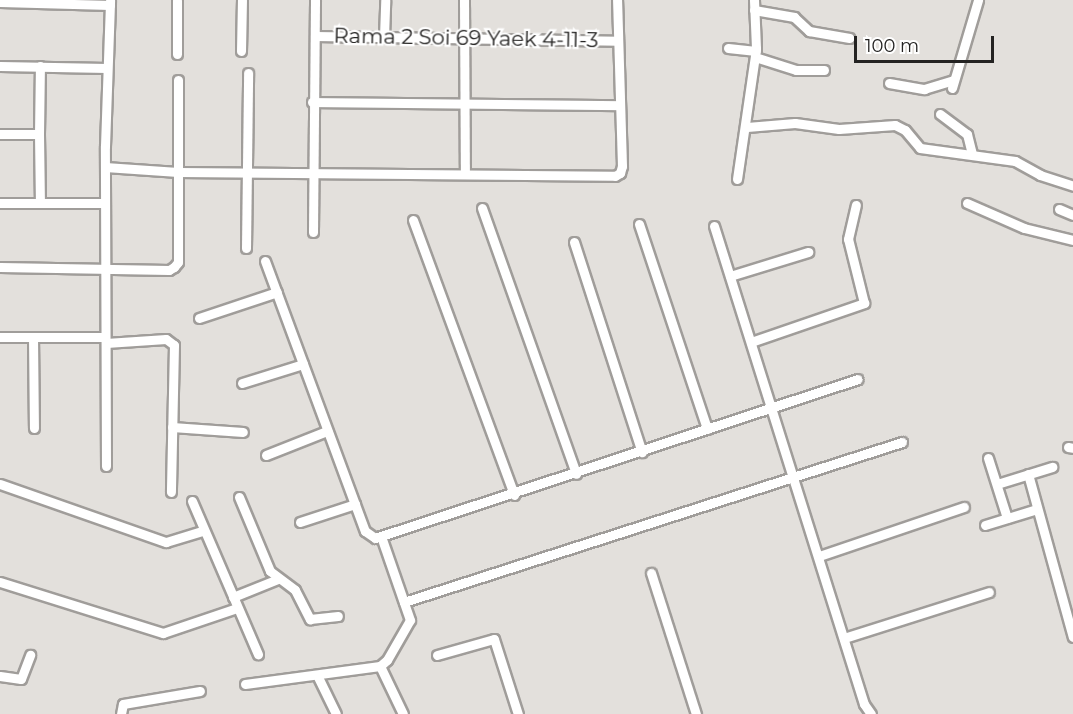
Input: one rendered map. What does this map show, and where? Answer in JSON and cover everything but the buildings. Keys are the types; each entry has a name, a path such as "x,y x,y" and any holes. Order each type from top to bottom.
{"street":[{"path":"177,0 177,54"},
{"path":"241,51 242,0"},
{"path":"313,232 312,102 315,0"},
{"path":"384,37 385,0"},
{"path":"464,0 467,103 465,174"},
{"path":"105,167 178,172 615,176 620,173 622,166 617,0"},
{"path":"889,82 934,88 953,84 978,0"},
{"path":"0,2 110,2 104,203 106,465"},
{"path":"737,179 747,127 756,54 754,5 794,17 809,31 849,38"},
{"name":"Rama 2 Soi 69 Yaek 4-11-3","path":"315,36 618,41"},
{"path":"728,48 756,54 796,70 824,70"},
{"path":"0,66 107,68"},
{"path":"40,66 40,202"},
{"path":"246,248 248,73"},
{"path":"0,267 169,270 176,265 178,80"},
{"path":"312,102 620,105"},
{"path":"940,114 967,134 972,154"},
{"path":"747,127 795,123 839,129 895,125 905,130 920,148 959,156 972,154 1015,161 1073,186"},
{"path":"0,134 39,134"},
{"path":"0,203 104,203"},
{"path":"967,203 1024,228 1073,240"},
{"path":"751,342 864,303 848,239 856,205"},
{"path":"482,208 576,474"},
{"path":"1059,209 1073,215"},
{"path":"413,220 514,495"},
{"path":"639,224 707,429"},
{"path":"714,226 844,638 871,714"},
{"path":"574,242 642,452"},
{"path":"730,276 808,252"},
{"path":"265,261 365,531 382,538 858,380"},
{"path":"199,318 277,292"},
{"path":"0,337 166,339 174,345 171,492"},
{"path":"33,337 34,428"},
{"path":"242,383 303,364"},
{"path":"172,427 243,432"},
{"path":"266,455 327,431"},
{"path":"404,602 902,442"},
{"path":"988,458 1007,518"},
{"path":"997,484 1052,466"},
{"path":"1028,474 1073,637"},
{"path":"0,484 166,542 203,531"},
{"path":"239,497 270,571 295,590 310,619 338,616"},
{"path":"192,501 258,654"},
{"path":"300,522 355,504"},
{"path":"819,556 964,507"},
{"path":"984,525 1037,509"},
{"path":"245,684 380,666 408,628 410,620 382,538"},
{"path":"651,573 696,714"},
{"path":"233,597 278,579"},
{"path":"0,582 164,633 237,608"},
{"path":"844,638 989,592"},
{"path":"437,655 494,639 518,714"},
{"path":"0,676 21,679 30,655"},
{"path":"380,666 403,714"},
{"path":"317,675 336,714"},
{"path":"121,714 123,704 200,691"}]}
